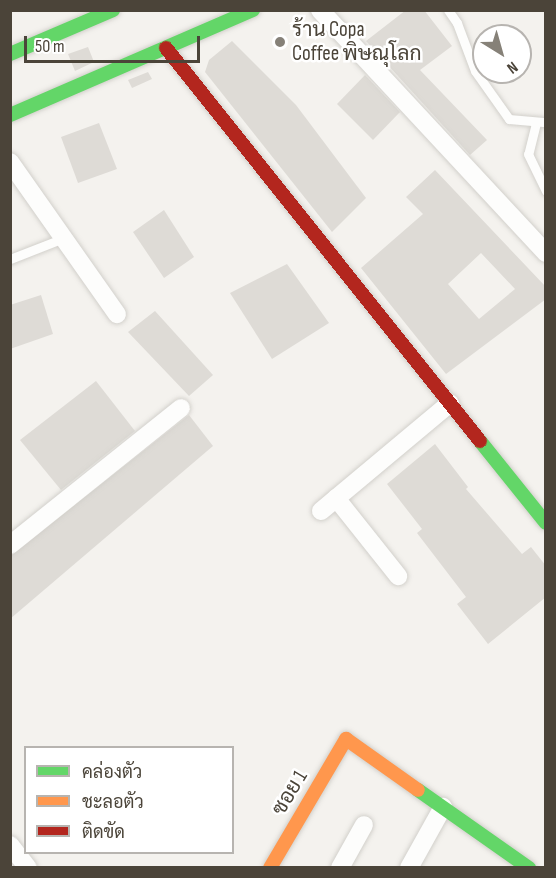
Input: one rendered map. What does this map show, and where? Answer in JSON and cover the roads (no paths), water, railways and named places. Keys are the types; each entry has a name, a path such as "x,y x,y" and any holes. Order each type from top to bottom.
{"street":[{"path":"10,54 113,10"},
{"path":"10,115 253,10"},
{"path":"320,10 546,253"},
{"path":"166,48 546,523"},
{"path":"10,162 117,314"},
{"path":"321,511 450,403"},
{"path":"10,545 181,408"},
{"path":"336,498 398,576"},
{"name":"ซอย 1","path":"270,867 346,739 443,807"},
{"path":"409,867 443,807 529,867"},
{"path":"340,867 364,825"},
{"path":"10,845 28,867"}],"lane":[{"path":"448,10 457,23 475,70 509,119 541,123 528,154 546,191"},
{"path":"10,259 64,238"}],"place":[{"name":"ร้าน Copa Coffee พิษณุโลก","path":"280,42"}]}
